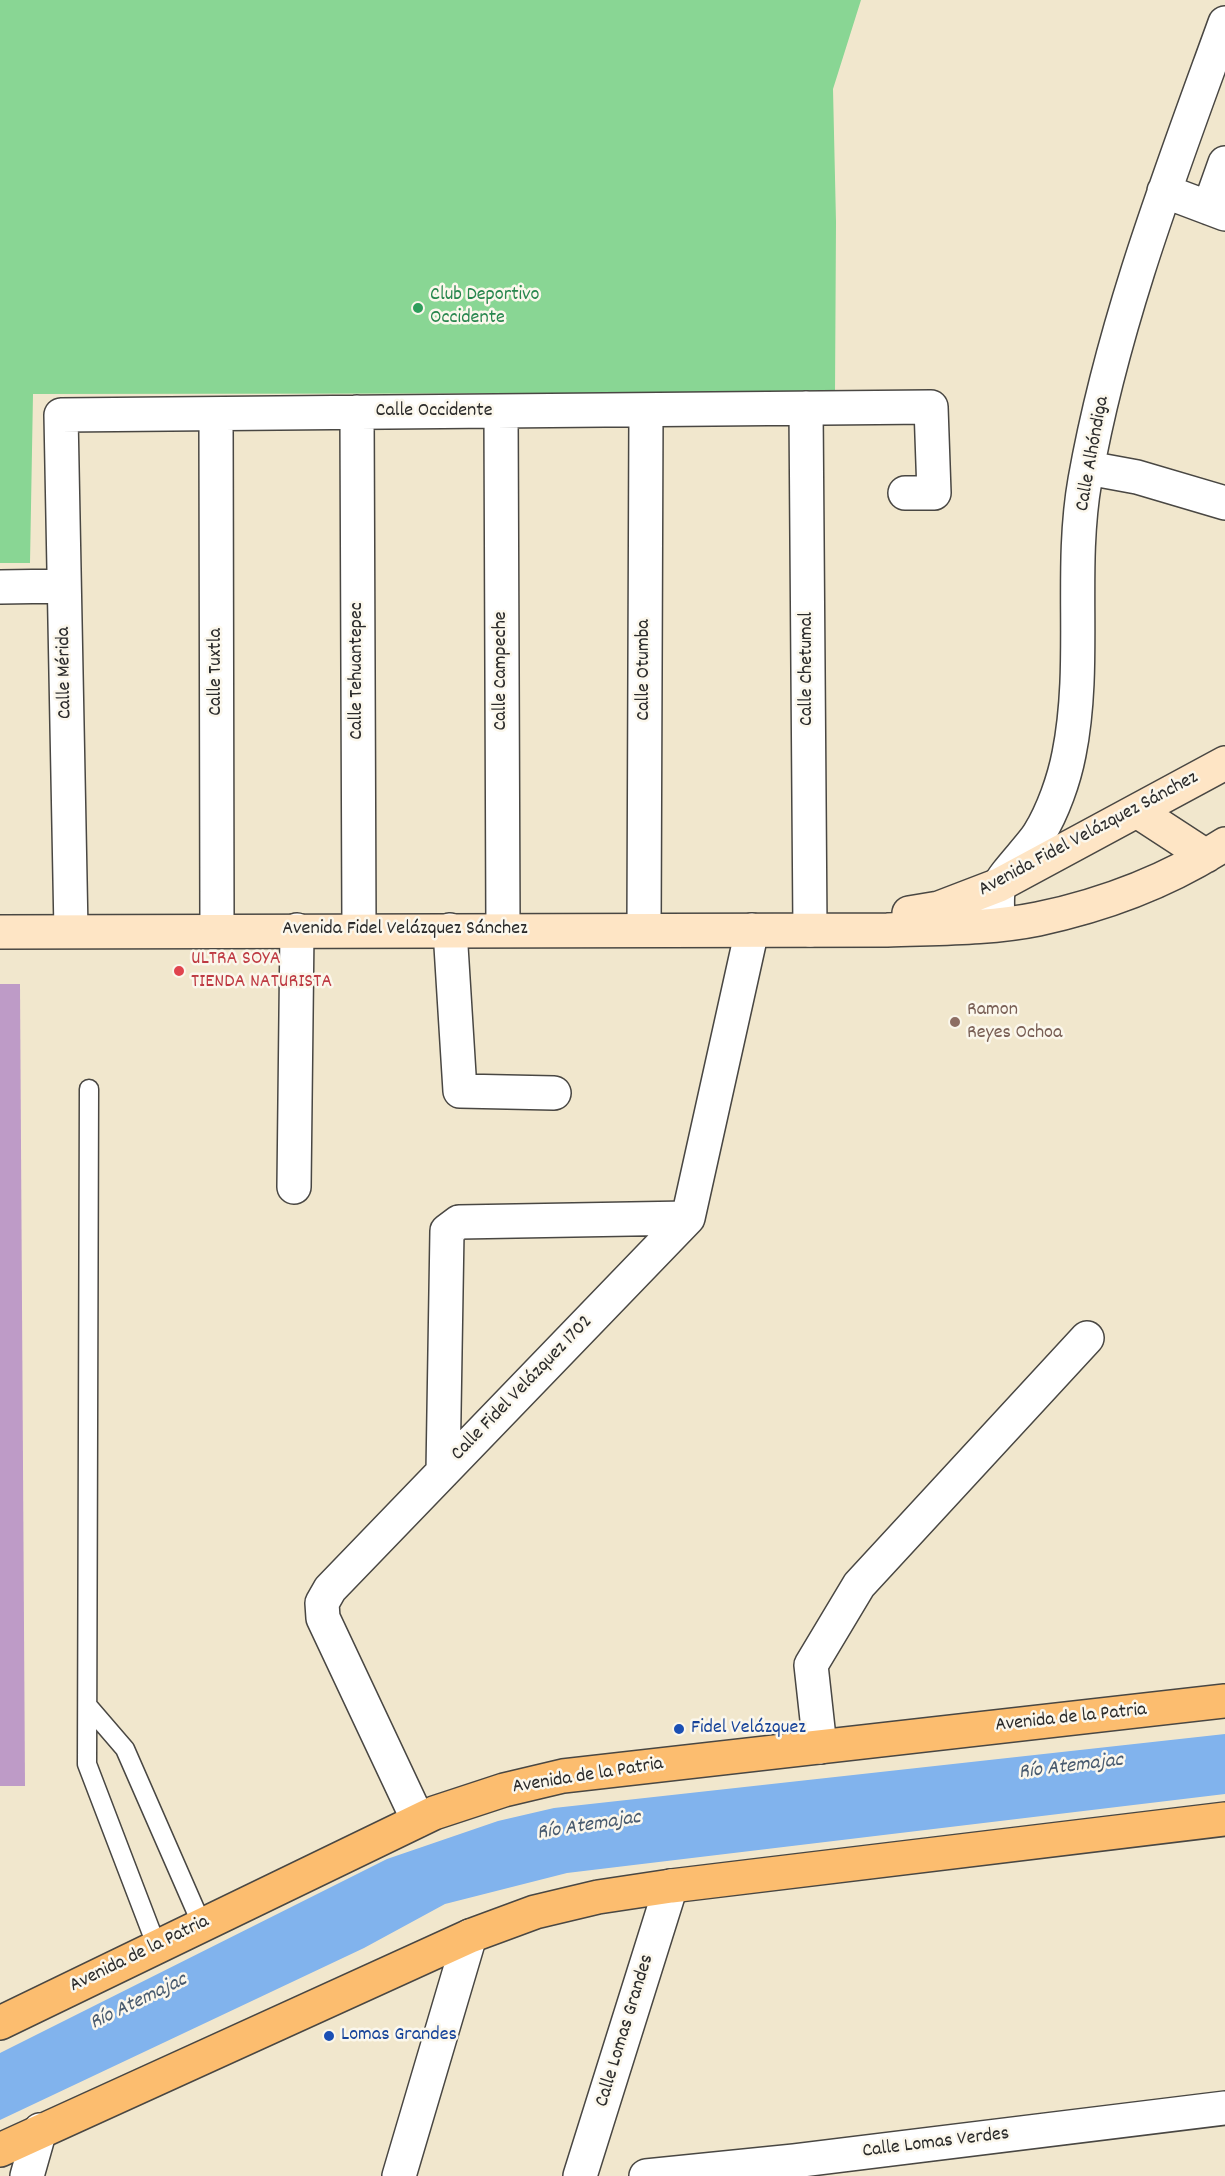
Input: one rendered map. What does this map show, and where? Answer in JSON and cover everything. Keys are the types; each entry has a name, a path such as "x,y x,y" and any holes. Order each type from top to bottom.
{"main road":[{"name":"Avenida Fidel Velázquez Sánchez","path":"810,930 939,908 999,885 1225,763"},
{"path":"1137,811 1216,850"},
{"name":"Avenida Fidel Velázquez Sánchez","path":"0,932 887,930 998,924 1037,919 1111,900 1165,878 1216,850"},
{"name":"Avenida de la Patria","path":"0,2023 418,1820 504,1790 563,1776 1225,1701"},
{"path":"0,2150 470,1936 535,1912 598,1897 671,1886 1225,1819"}],"street":[{"name":"Calle Alhóndiga","path":"999,885 1040,832 1067,766 1075,726 1081,530 1088,468 1130,297 1164,191 1225,22"},
{"path":"1164,191 1217,211 1225,163"},
{"name":"Calle Occidente","path":"62,415 931,407 934,493 905,493"},
{"name":"Calle Chetumal","path":"806,408 810,930"},
{"name":"Calle Otumba","path":"644,930 646,410"},
{"name":"Calle Campeche","path":"501,411 503,930"},
{"name":"Calle Tehuantepec","path":"357,412 358,930"},
{"name":"Calle Tuxtla","path":"216,414 218,930"},
{"name":"Calle Mérida","path":"62,415 71,931"},
{"path":"1088,468 1137,477 1225,503"},
{"path":"0,587 64,586"},
{"path":"998,924 999,885"},
{"path":"294,1187 297,930"},
{"path":"450,930 460,1091 554,1093"},
{"path":"443,1472 447,1231 459,1222 688,1218 752,930"},
{"name":"Calle Fidel Velázquez 1702","path":"418,1820 323,1617 322,1603 330,1589 688,1218"},
{"path":"820,1747 811,1665 859,1585 1088,1338"},
{"name":"Calle Lomas Grandes","path":"580,2176 671,1886"},
{"path":"399,2176 470,1936"},
{"name":"Calle Lomas Verdes","path":"646,2176 794,2169 1225,2108"},
{"path":"27,2176 40,2130"}],"lane":[{"path":"89,1089 87,1764 157,1947"},
{"path":"88,1706 125,1749 202,1925"}],"green space":[{"name":"Club Deportivo Occidente","path":"0,0 861,0 833,89 836,222 835,393 33,394 30,563 0,563"}],"water":[{"name":"Río Atemajac","path":"1225,1734 1225,1794 567,1873 445,1904 364,1948 0,2120 0,2053 387,1859 498,1821 554,1808"}],"building":[{"path":"0,984 20,984 25,1786 0,1786"}],"place":[{"name":"Club Deportivo Occidente","path":"418,308"},
{"name":"ULTRA SOYA TIENDA NATURISTA","path":"179,971"},
{"name":"Ramon Reyes Ochoa","path":"955,1022"},
{"name":"Fidel Velázquez","path":"679,1729"},
{"name":"Lomas Grandes","path":"329,2036"}]}
